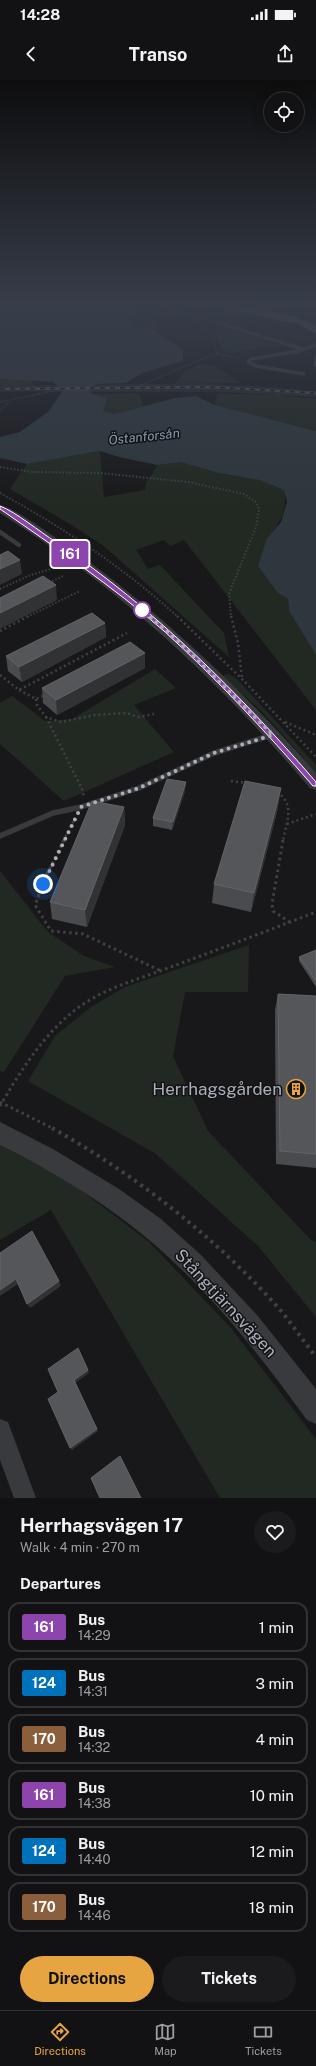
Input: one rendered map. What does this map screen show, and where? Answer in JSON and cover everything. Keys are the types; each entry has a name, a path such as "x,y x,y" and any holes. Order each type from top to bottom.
{"street":[{"path":"0,508 76,558 142,610 194,656 273,735 316,784"},
{"name":"Stångtjärnsvägen","path":"0,1133 49,1157 108,1194 171,1244 218,1289 277,1358 316,1411"},
{"path":"0,1430 25,1498"}],"lane":[{"path":"299,373 304,374"},
{"path":"0,532 19,545"},
{"path":"0,836 53,813 81,807 139,788 214,753 273,735"}],"path":[{"path":"140,391 141,385 169,373"},
{"path":"0,402 9,402 42,392 54,391 280,393 316,396"},
{"path":"0,411 9,402"},
{"path":"0,467 32,472 100,473 188,482 244,494 256,502 260,508 256,527 229,594 231,623 238,643 242,678"},
{"path":"0,589 28,576 54,568"},
{"path":"43,586 63,576"},
{"path":"0,631 80,591"},
{"path":"19,690 127,633"},
{"path":"0,675 19,690 36,700 37,705 46,717 82,788 84,796 81,807 47,874 35,905 51,931 83,934 161,971"},
{"path":"36,700 49,693"},
{"path":"46,717 61,722 95,716 127,713 138,716 154,714"},
{"path":"283,720 316,735"},
{"path":"299,738 316,757"},
{"path":"232,781 250,784"},
{"path":"270,789 281,794 289,801 287,824 272,904 274,911 291,923"},
{"path":"287,824 316,814"},
{"path":"0,1106 40,1044 66,1018 92,998 141,977 291,923 316,912"}],"shaded area":[{"path":"184,373 226,373 241,383 175,384"},
{"path":"0,379 32,380 34,386 0,386"},
{"path":"210,384 273,387 316,391 316,396 210,390 0,392 0,386"},
{"path":"139,393 143,406 114,414 103,411 93,394"},
{"path":"217,394 281,395 316,399 316,431 215,405"},
{"path":"100,451 104,497 145,490 146,483 158,465 180,462 219,473 259,480 284,490 285,504 282,516 276,527 267,538 278,593 288,599 289,611 316,655 316,710 184,540 170,546 164,540 136,550 148,569 160,565 224,633 229,657 105,547 75,527 10,489 27,464"},
{"path":"155,669 176,688 134,705 174,752 64,801 0,744 0,703 12,696 45,721 72,719"},
{"path":"229,674 237,679 316,765 316,773 282,734 246,697 219,676"},
{"path":"0,871 48,932 84,956 115,967 65,976 4,1072 0,1071"},
{"path":"249,945 248,992 185,992 173,1056 208,1131 311,1240 316,1242 316,1317 258,1246 156,1154 28,1081 55,1036 91,1007 125,987"},
{"path":"0,1145 70,1182 148,1241 231,1328 316,1439 316,1498 220,1498 51,1210 0,1240"}],"water":[{"name":"Östanforsån","path":"0,373 142,373 126,383 96,384 88,390 93,394 107,398 103,411 114,414 175,398 196,396 215,405 316,431 316,655 289,611 288,599 278,593 258,566 267,538 281,522 287,502 284,490 259,480 219,473 180,462 158,465 119,457 100,451 27,464 0,458 0,437 20,432 49,411 63,390 53,382 0,379"}],"building":[{"path":"8,551 20,560 0,569 0,555"},
{"path":"43,576 56,585 0,613 0,598"},
{"path":"92,613 105,623 19,667 6,656"},
{"path":"130,642 145,653 56,700 42,688"},
{"path":"167,779 186,782 173,822 153,818"},
{"path":"245,781 281,788 254,893 214,884"},
{"path":"92,801 124,807 85,910 50,902"},
{"path":"316,950 316,981 299,957"},
{"name":"Herrhagsgården","path":"278,994 316,996 316,1154 280,1151"},
{"path":"32,1231 59,1281 27,1304 16,1279 0,1290 0,1253"},
{"path":"78,1348 88,1370 74,1380 97,1429 70,1448 48,1399 58,1392 48,1369"},
{"path":"120,1456 141,1498 100,1498 91,1478"}],"railway":[{"path":"0,389 210,387 316,393"}],"bus line":[{"name":"161","path":"0,508 12,514 82,563 166,630 257,718 293,756 316,784"}],"place":[{"name":"Herrhagsgården","path":"296,1089"}],"route":[{"path":"43,884 81,807 139,788 214,753 273,735 216,677 142,610"}]}
